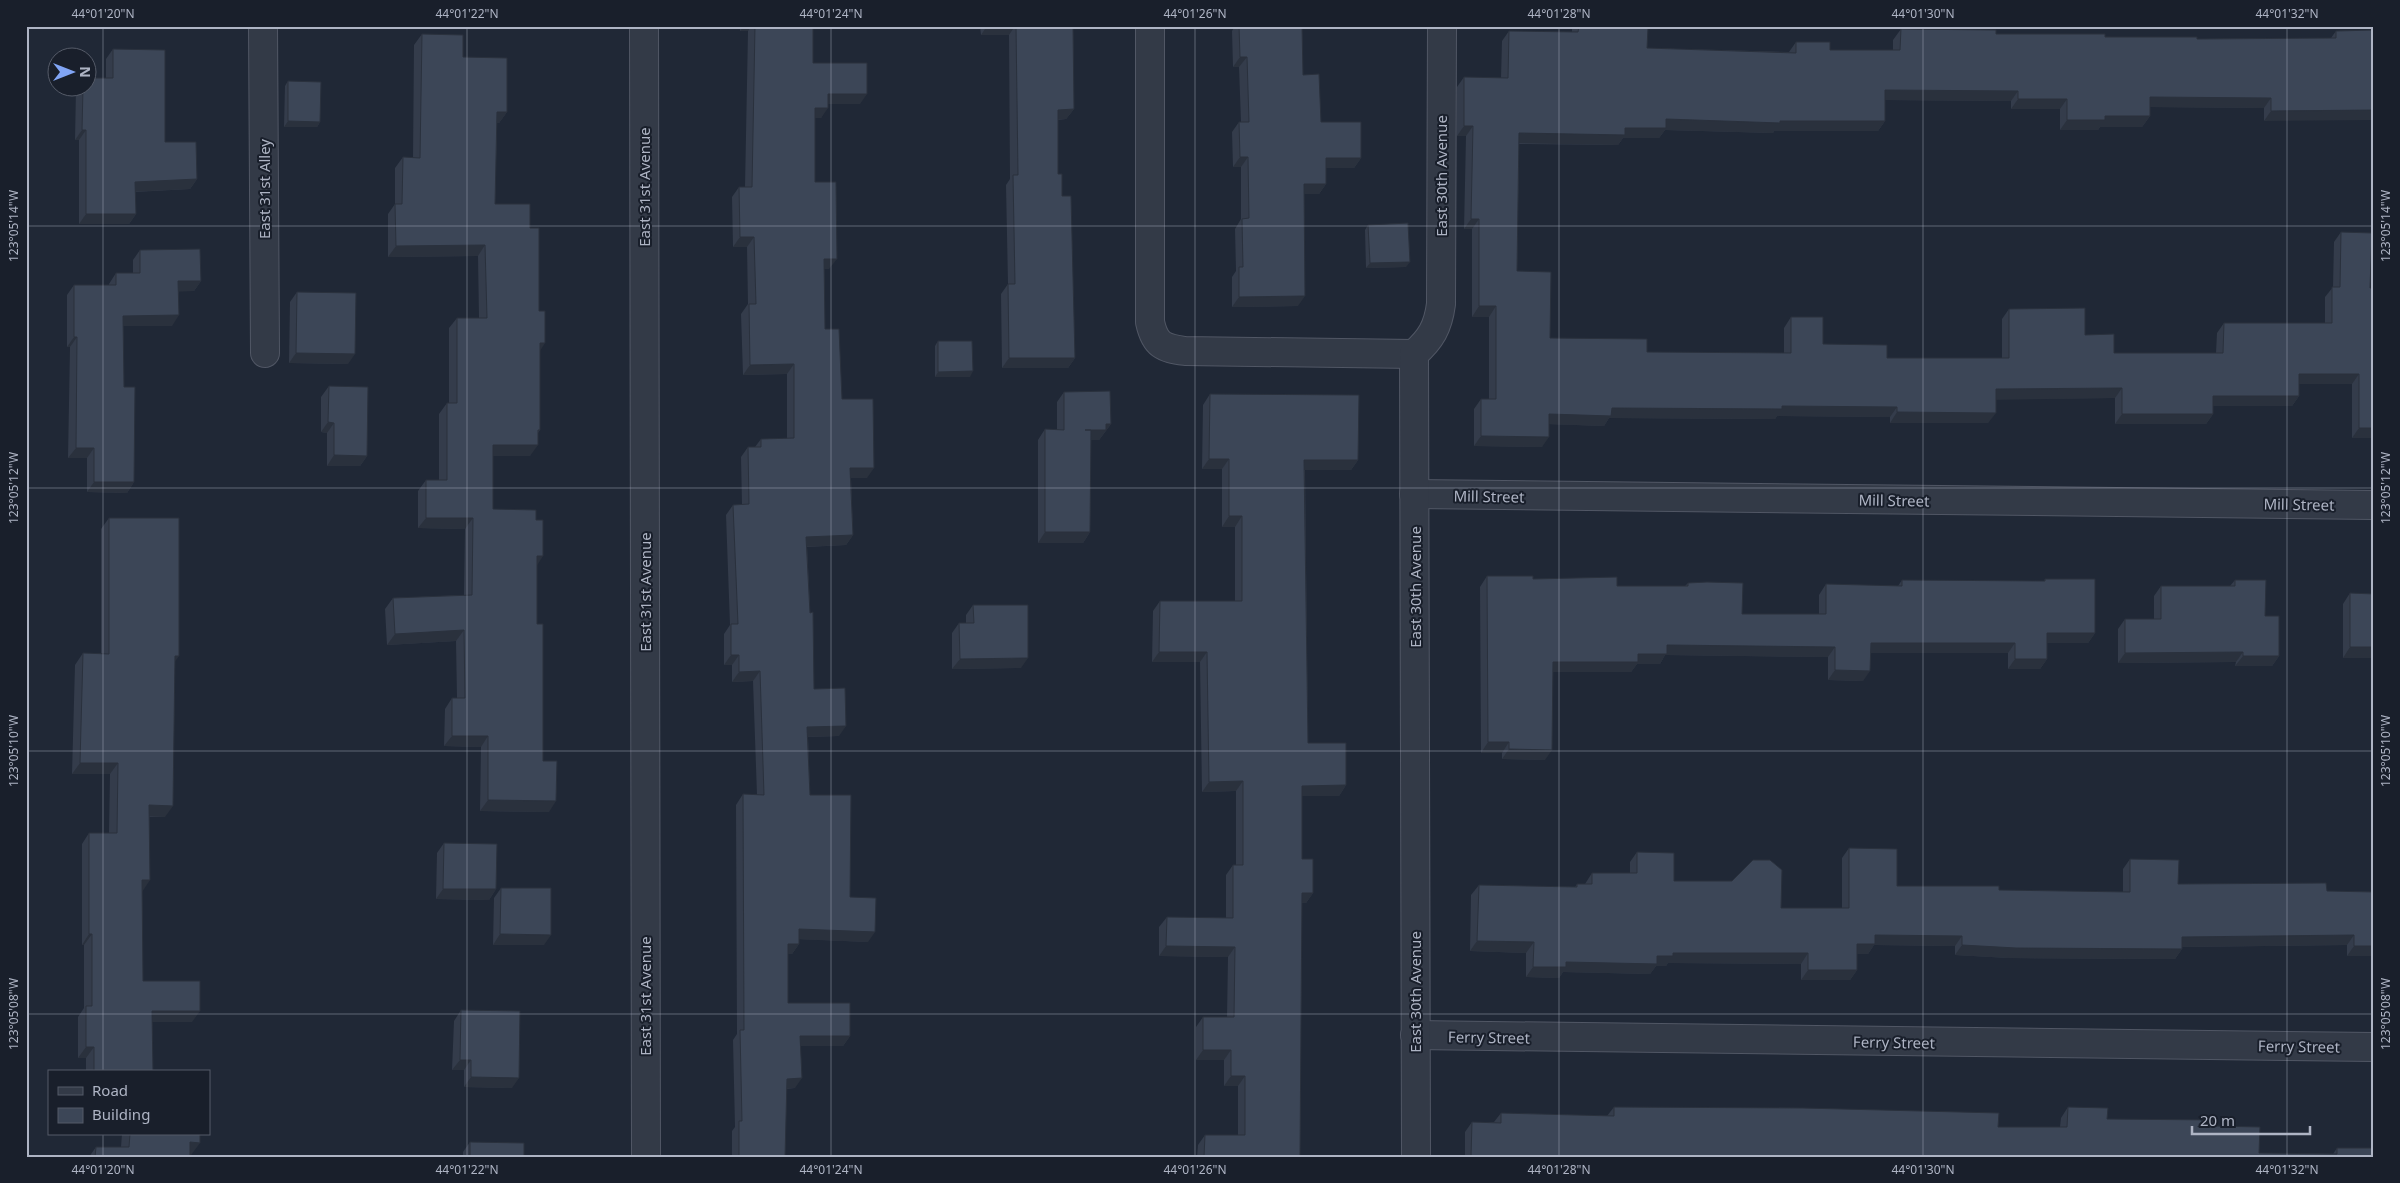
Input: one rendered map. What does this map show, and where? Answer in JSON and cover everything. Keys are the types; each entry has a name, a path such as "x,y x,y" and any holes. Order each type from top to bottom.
{"street":[{"name":"East 31st Alley","path":"264,26 265,352"},
{"name":"East 31st Avenue","path":"644,26 646,1157"},
{"path":"1150,26 1150,322 1158,342 1167,348 1185,351 1414,354"},
{"name":"East 30th Avenue","path":"1416,1157 1414,354 1431,338 1437,328 1441,304 1442,26"},
{"name":"Mill Street","path":"1414,494 2374,505"},
{"name":"Ferry Street","path":"1415,1035 2374,1047"}],"building":[{"path":"755,26 813,26 813,63 867,63 867,94 828,94 828,108 815,108 815,182 836,182 837,259 824,259 825,329 839,329 842,399 873,399 874,468 850,468 853,535 806,537 810,613 813,612 814,689 845,688 846,726 807,727 810,795 851,795 850,897 876,898 875,932 799,929 799,944 788,944 788,1003 850,1003 850,1036 800,1036 802,1078 787,1079 785,1157 739,1157 739,1121 742,1121 740,1030 744,1030 743,794 764,795 760,671 739,672 739,655 731,655 731,624 738,624 733,505 749,504 748,447 761,447 761,439 794,438 794,364 750,365 749,304 756,304 754,237 740,237 739,187 752,187"},
{"path":"1016,26 1073,26 1074,109 1058,110 1058,174 1062,174 1062,196 1071,196 1075,358 1009,358 1008,284 1015,284 1013,175 1018,175"},
{"path":"1239,26 1302,26 1303,75 1319,74 1321,122 1361,122 1361,158 1326,158 1326,184 1304,184 1305,296 1239,297 1239,267 1243,267 1242,219 1249,218 1248,157 1240,157 1239,122 1249,122 1247,57 1240,57"},
{"path":"1579,26 1648,28 1647,48 1796,53 1796,42 1830,42 1830,50 1900,50 1901,29 1996,30 1996,34 2105,34 2105,37 2197,37 2197,39 2336,38 2336,31 2374,30 2374,110 2271,111 2271,98 2150,97 2150,116 2105,116 2105,120 2067,120 2067,99 2018,99 2018,91 1885,90 1885,121 1780,121 1780,123 1666,119 1666,128 1625,128 1625,135 1519,133 1517,271 1551,272 1550,338 1647,339 1647,352 1791,353 1791,317 1823,317 1823,344 1887,345 1887,358 2009,358 2009,309 2085,308 2085,335 2114,334 2114,353 2223,353 2224,323 2332,323 2332,287 2340,287 2341,232 2372,233 2370,288 2372,288 2372,343 2374,343 2374,428 2359,428 2359,374 2299,374 2299,396 2213,396 2213,414 2122,414 2122,388 1996,389 1996,413 1897,412 1897,407 1782,406 1782,409 1612,408 1611,416 1549,414 1549,437 1481,436 1481,399 1496,399 1496,306 1479,306 1479,219 1471,219 1473,126 1464,126 1464,77 1508,78 1509,31 1578,32"},
{"path":"422,34 463,35 463,57 507,58 507,112 497,112 495,204 530,204 530,228 539,228 539,311 545,311 545,343 540,343 540,430 538,430 538,445 493,445 493,509 536,510 536,520 543,520 543,556 537,556 537,624 543,624 543,761 557,761 556,801 488,800 488,736 452,736 452,698 465,698 464,630 395,634 393,598 472,595 473,518 426,518 426,480 447,480 447,403 457,403 457,318 487,318 485,245 396,246 395,204 402,204 403,157 420,158"},
{"path":"113,49 165,50 165,142 196,142 197,179 135,182 136,214 86,214 86,130 82,130 83,98 98,98 98,78 113,78"},
{"path":"288,81 321,82 320,122 288,121"},
{"path":"1408,223 1410,262 1370,263 1368,225"},
{"path":"200,249 201,281 178,281 179,315 123,316 124,387 135,387 134,482 94,482 94,448 76,448 77,337 74,337 74,285 116,285 116,273 140,273 140,250"},
{"path":"297,292 356,293 355,354 296,353"},
{"path":"938,341 972,341 973,371 938,372"},
{"path":"329,386 368,387 367,456 334,455 334,423 328,422"},
{"path":"1110,391 1111,424 1106,424 1106,430 1091,430 1090,532 1045,532 1045,429 1064,430 1064,392"},
{"path":"1210,394 1359,395 1358,460 1304,460 1308,743 1346,743 1346,785 1302,786 1302,859 1313,859 1313,893 1302,893 1300,1157 1204,1157 1205,1135 1245,1135 1245,1076 1231,1076 1231,1050 1203,1050 1203,1017 1234,1017 1235,947 1166,946 1167,917 1233,918 1233,865 1243,865 1243,781 1209,782 1207,652 1159,652 1160,601 1242,601 1242,516 1229,516 1229,459 1209,459"},
{"path":"109,518 179,518 179,656 175,656 173,806 149,805 150,880 142,880 143,981 200,981 200,1011 152,1011 153,1070 94,1070 94,1047 86,1047 86,1006 92,1006 92,934 89,934 89,833 117,833 118,763 80,763 83,653 109,654"},
{"path":"1487,576 1533,576 1533,579 1617,577 1617,586 1688,586 1688,583 1707,582 1743,583 1742,614 1826,614 1826,584 1902,586 1902,580 2045,581 2045,579 2095,579 2095,633 2047,633 2047,659 2015,659 2015,643 1871,643 1870,671 1835,670 1835,647 1667,645 1667,654 1638,654 1638,662 1553,662 1552,750 1509,749 1509,742 1488,742"},
{"path":"2235,580 2266,580 2265,616 2279,616 2279,656 2243,656 2243,652 2125,653 2125,619 2161,619 2161,586 2235,586"},
{"path":"2350,593 2374,594 2374,647 2350,647"},
{"path":"973,605 1028,605 1028,658 960,659 959,623 974,623"},
{"path":"444,843 497,844 496,889 443,889"},
{"path":"1849,848 1897,849 1897,886 1999,886 1999,890 2130,892 2130,859 2179,860 2178,884 2326,883 2327,891 2374,892 2374,946 2354,946 2354,935 2182,937 2182,949 2016,948 1962,945 1962,936 1875,935 1875,944 1857,944 1857,970 1808,970 1808,953 1673,953 1673,956 1657,956 1657,964 1566,962 1566,967 1533,967 1534,942 1477,941 1479,885 1577,887 1577,884 1592,884 1592,873 1637,873 1637,852 1674,853 1674,881 1732,881 1753,860 1770,860 1782,870 1781,908 1849,908"},
{"path":"501,888 551,888 551,935 500,934"},
{"path":"461,1010 520,1011 519,1078 471,1077 471,1060 460,1060"},
{"path":"1614,1107 1803,1108 1999,1113 1998,1127 2067,1127 2068,1107 2108,1108 2107,1119 2214,1120 2214,1126 2260,1127 2259,1153 2337,1154 2337,1148 2374,1148 2374,1157 1471,1157 1472,1122 1501,1123 1501,1113 1614,1116"},
{"path":"130,1136 200,1136 200,1143 190,1142 190,1157 95,1157 96,1147 129,1147"},
{"path":"470,1142 524,1143 524,1157 470,1157"}]}
